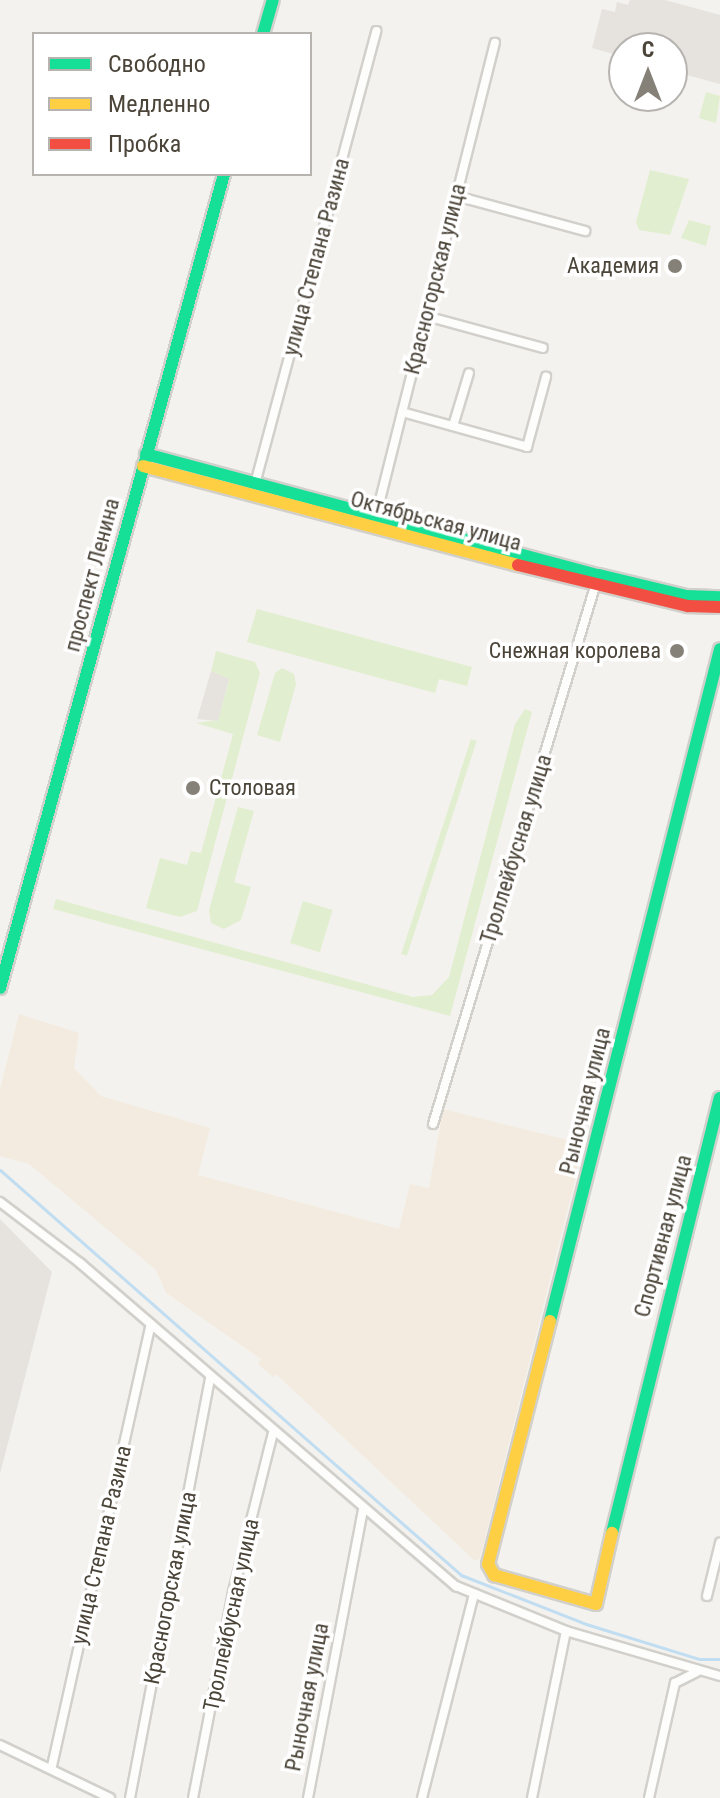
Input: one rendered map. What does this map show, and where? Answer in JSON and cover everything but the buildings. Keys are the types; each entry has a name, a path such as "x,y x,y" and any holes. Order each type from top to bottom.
{"main road":[{"path":"264,32 272,0"},
{"name":"проспект Ленина","path":"0,988 223,176"},
{"name":"Октябрьская улица","path":"144,460 597,580 686,596 720,597"},
{"name":"Октябрьская улица","path":"144,460 234,489 254,489 376,516 688,606 720,607"},
{"name":"Рыночная улица","path":"488,1564 720,649"},
{"name":"Спортивная улица","path":"488,1564 494,1575 596,1604 645,1384 720,1098"}],"street":[{"name":"улица Степана Разина","path":"254,489 376,31"},
{"name":"Красногорская улица","path":"376,516 495,43"},
{"path":"456,196 585,231"},
{"path":"426,316 543,348"},
{"path":"453,426 469,373"},
{"path":"402,412 527,447 546,377"},
{"name":"Троллейбусная улица","path":"433,1124 597,580"},
{"path":"0,1202 151,1324 273,1433 456,1586 566,1631 720,1676"},
{"name":"улица Степана Разина","path":"52,1766 151,1324"},
{"name":"Красногорская улица","path":"130,1798 210,1377"},
{"name":"Троллейбусная улица","path":"193,1798 233,1592 273,1433"},
{"name":"Рыночная улица","path":"308,1798 363,1510"},
{"path":"707,1596 720,1543"},
{"path":"422,1798 474,1594"},
{"path":"532,1798 566,1631"},
{"path":"649,1798 675,1683 698,1672"},
{"path":"0,1745 52,1766 110,1798"}],"shaded area":[{"path":"630,0 665,0 720,15 720,84 688,75 688,32 608,32 608,52 592,48 602,9 615,12 617,2 628,5"},
{"path":"211,671 229,679 218,721 197,719"},
{"path":"19,1014 79,1033 74,1068 101,1096 210,1128 198,1175 399,1229 410,1184 429,1188 443,1109 584,1144 480,1558 475,1561 276,1374 273,1377 258,1364 261,1359 166,1293 156,1270 29,1164 0,1156 0,1089"},
{"path":"0,1219 52,1272 0,1474"}],"green space":[{"path":"706,92 720,96 716,123 699,118"},
{"path":"650,170 689,179 670,235 639,230 636,222"},
{"path":"689,220 711,226 706,246 681,238"},
{"path":"257,609 472,667 467,686 439,679 435,693 247,642"},
{"path":"216,651 255,662 260,673 197,911 180,917 146,908 160,858 187,865 191,851 201,853 233,734 196,723 218,720 229,680 211,671"},
{"path":"282,668 294,674 296,684 280,742 257,735 275,673"},
{"path":"525,709 532,712 450,1016 53,909 56,899 413,997 432,995 449,977 515,724"},
{"path":"471,739 477,741 407,956 401,954"},
{"path":"238,807 254,811 234,882 251,887 241,920 224,929 211,923 209,910"},
{"path":"303,901 333,910 320,952 290,943"}],"waterway":[{"path":"0,1170 461,1575 586,1624 699,1659 720,1659"}],"traffic: fast":[{"path":"264,32 273,0"},
{"path":"0,988 223,176"},
{"path":"146,454 599,575 686,596 720,597"},
{"path":"550,1321 720,649"},
{"path":"612,1533 720,1098"}],"traffic: slow":[{"path":"143,466 518,565"},
{"path":"550,1321 488,1564 494,1575 596,1604 612,1533"}],"traffic: jam":[{"path":"518,565 688,606 720,607"}],"place":[{"name":"Академия","path":"675,266"},
{"name":"Снежная королева","path":"677,651"},
{"name":"Столовая","path":"193,788"}]}
